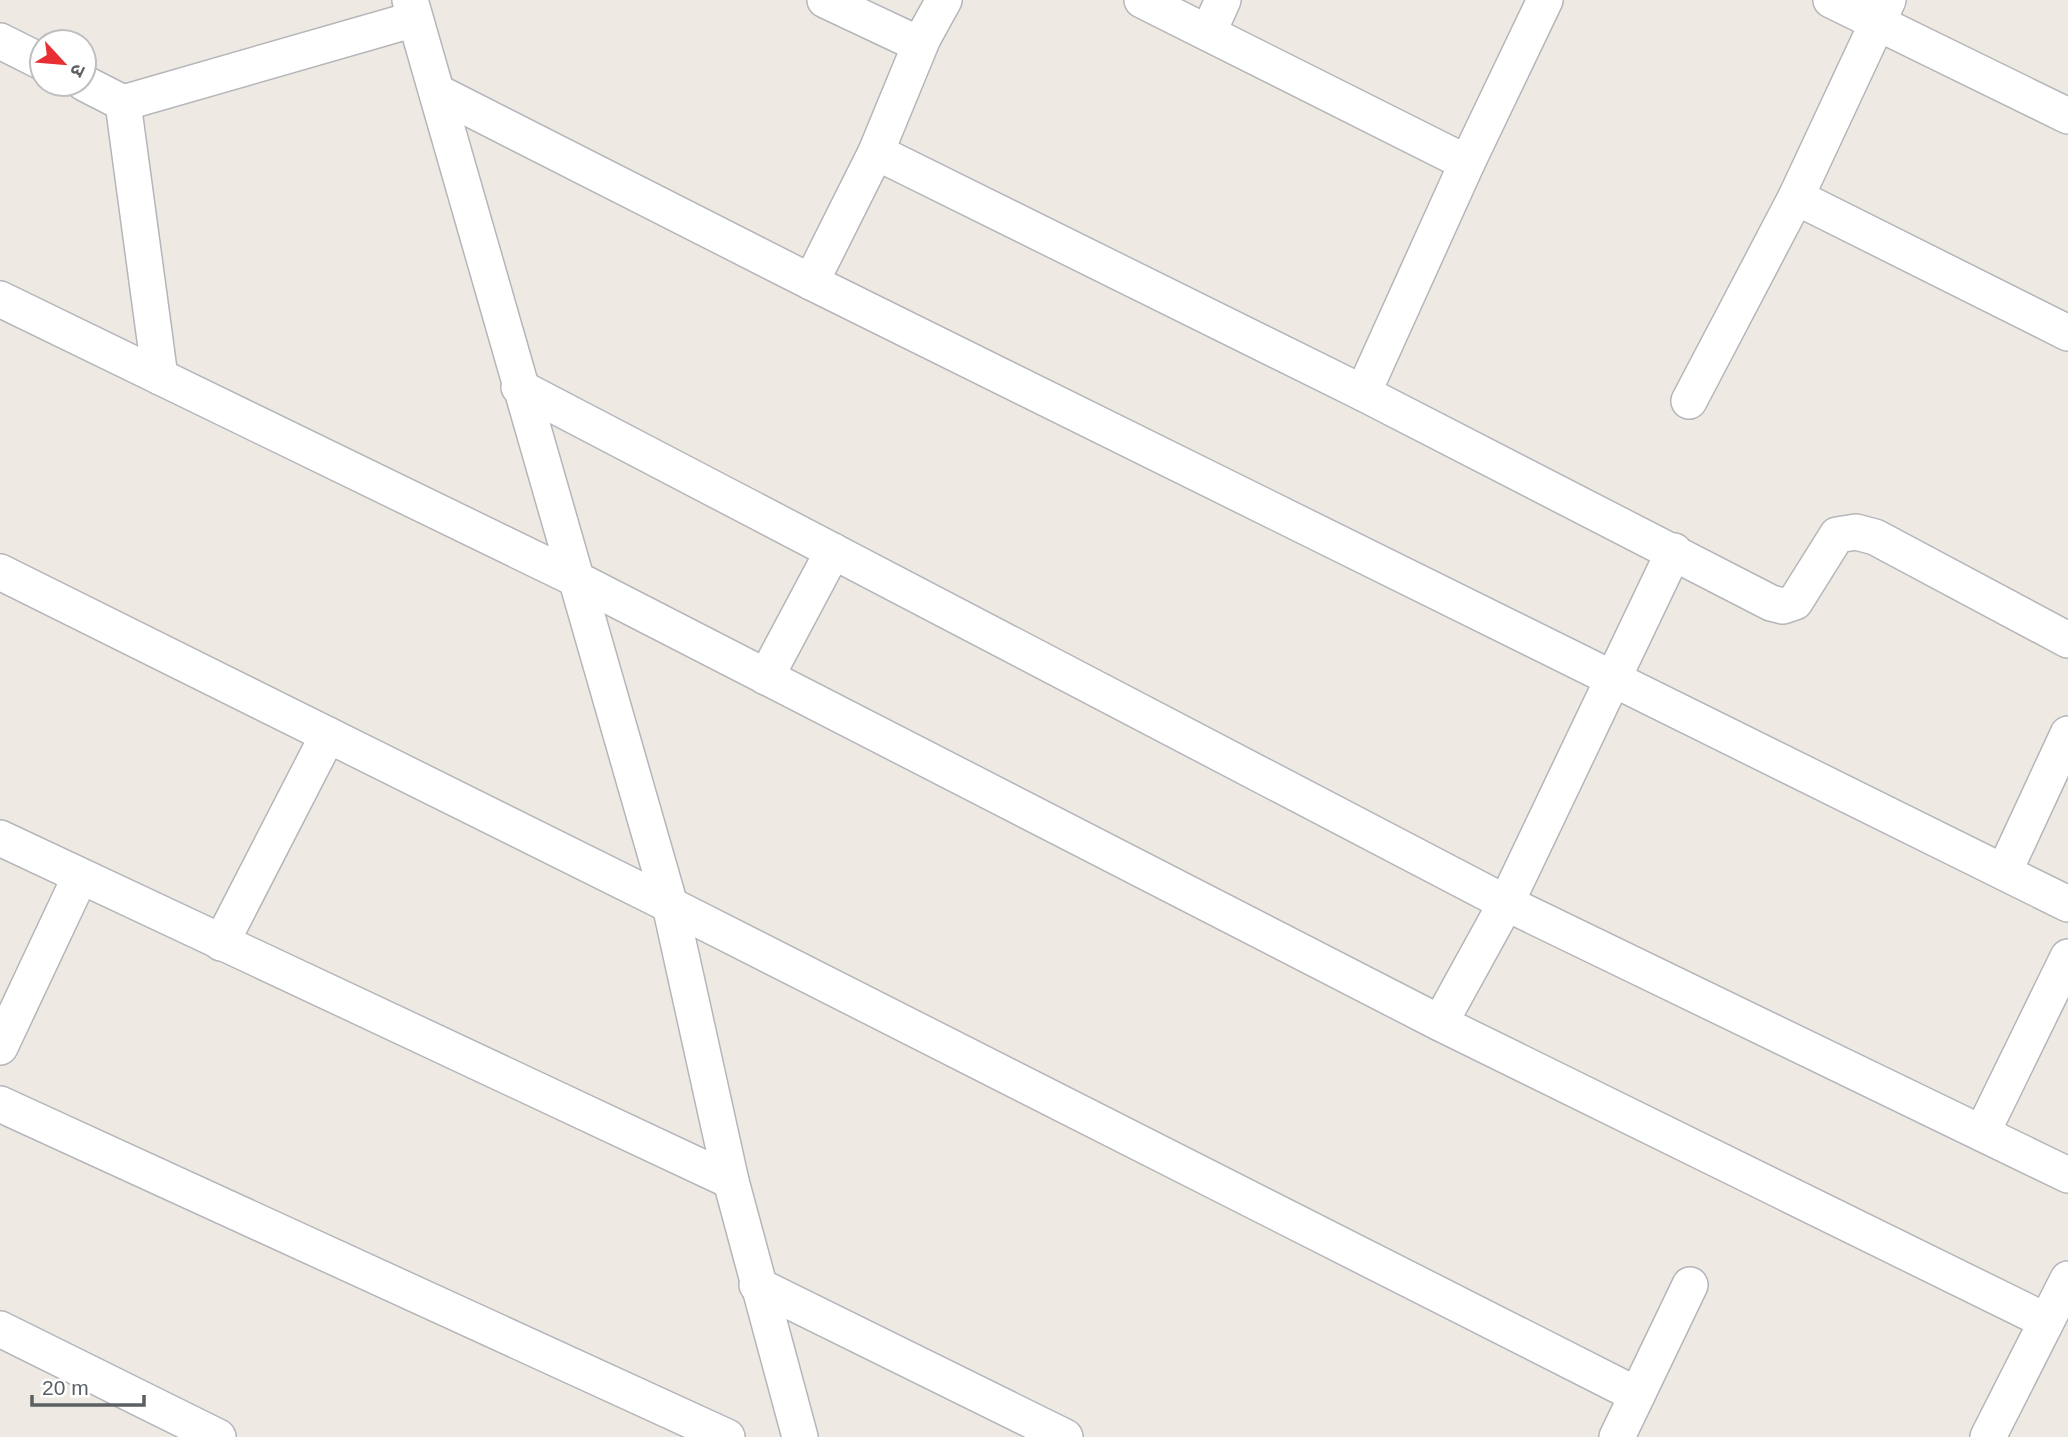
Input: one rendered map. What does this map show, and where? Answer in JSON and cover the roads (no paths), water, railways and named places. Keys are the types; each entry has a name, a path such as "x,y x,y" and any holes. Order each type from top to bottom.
{"street":[{"path":"825,0 896,36 912,41 923,38"},
{"path":"811,282 876,152 923,38 944,0"},
{"path":"1142,0 1467,163"},
{"path":"1208,33 1223,0"},
{"path":"1363,393 1467,163 1545,0"},
{"path":"1831,0 1883,11 2068,116"},
{"path":"98,90 123,103 412,9 670,905 731,1181 800,1437"},
{"path":"1689,401 1796,197 1883,11"},
{"path":"0,41 28,55"},
{"path":"437,92 811,282 2068,904"},
{"path":"123,103 160,377"},
{"path":"876,152 1363,393 1771,603 1783,606 1795,602 1837,535 1856,532 1875,537 2068,640"},
{"path":"1796,197 2068,333"},
{"path":"0,299 574,578 1440,1023 2046,1321"},
{"path":"519,387 1506,903 2068,1175"},
{"path":"766,677 833,551"},
{"path":"1440,1023 1506,903 1674,551"},
{"path":"0,572 670,905 1637,1395"},
{"path":"2004,872 2068,734"},
{"path":"221,943 328,735"},
{"path":"0,838 731,1181"},
{"path":"0,1047 80,877"},
{"path":"1982,1133 2068,957"},
{"path":"0,1104 727,1437"},
{"path":"1988,1437 2068,1279"},
{"path":"757,1285 1065,1437"},
{"path":"1617,1437 1690,1285"},
{"path":"0,1329 218,1437"}]}
